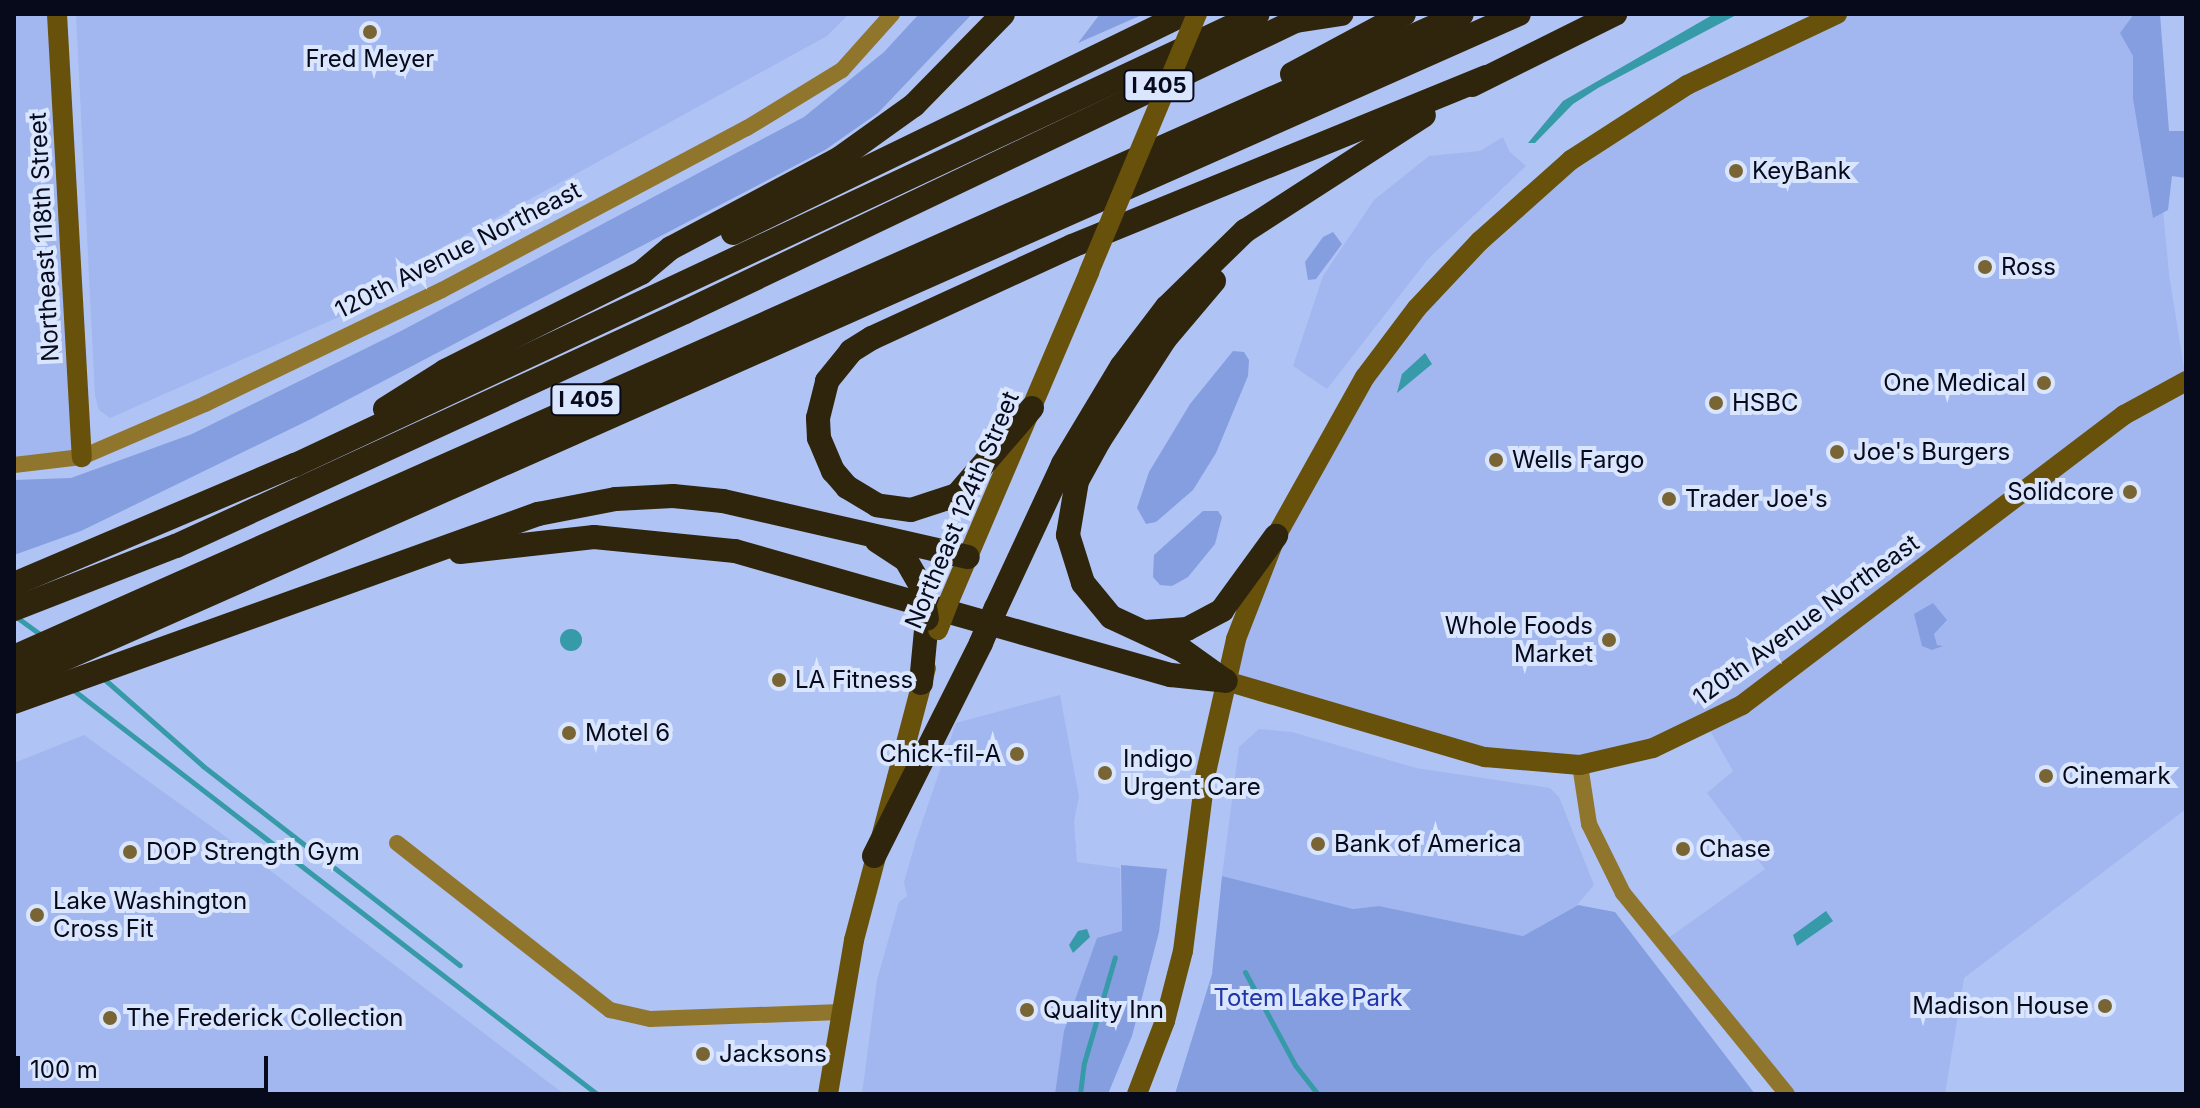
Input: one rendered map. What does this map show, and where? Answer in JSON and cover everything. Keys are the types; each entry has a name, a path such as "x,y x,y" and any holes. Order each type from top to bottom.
{"highway":[{"path":"641,273 671,248 868,139 942,80 1003,14"},
{"path":"295,465 445,371 641,273 1184,14"},
{"name":"I 405","path":"14,584 62,567 295,465 1258,14"},
{"path":"1302,18 1341,14"},
{"path":"1254,102 1304,65 1404,14"},
{"name":"I 405","path":"14,657 1254,102 1462,14"},
{"name":"I 405","path":"14,681 1519,14"},
{"path":"1032,408 957,495 911,510 877,505 847,487 829,464 819,438 818,418 827,381 851,351 872,338 1072,246 1486,77 1615,14"},
{"name":"I 405","path":"14,609 85,584 685,312 1302,18"},
{"path":"874,856 981,643 1063,464 1122,366 1167,307 1245,231 1323,176 1486,77"},
{"path":"1226,681 1182,650 1130,629 1097,604 1075,566 1069,517 1077,481 1165,339 1213,282 1323,176"},
{"path":"14,702 538,514 616,499 673,496 723,501 968,557"},
{"path":"857,530 906,560 922,588 932,625 921,683"},
{"path":"1130,629 1171,632 1212,617 1233,599 1276,536"},
{"path":"408,559 594,537 735,551 1171,675 1226,681"}],"main road":[{"name":"Northeast 118th Street","path":"57,14 82,457"},
{"name":"Northeast 124th Street","path":"932,625 949,601 1197,14"},
{"path":"1137,1094 1165,1021 1183,951 1205,777 1245,613 1276,536 1365,377 1417,308 1480,241 1571,160 1634,116 1729,64 1837,14"},
{"name":"120th Avenue Northeast","path":"1226,681 1442,748 1520,762 1580,765 1653,748 1742,705 2124,415 2186,381"},
{"path":"828,1094 840,1012 874,856 921,683"}],"street":[{"name":"120th Avenue Northeast","path":"14,465 82,457 325,348 747,128 842,70 892,14"},
{"path":"1580,765 1589,824 1623,893 1787,1094"},
{"path":"397,843 610,1010 650,1019 840,1012"}],"shaded area":[{"path":"14,14 57,14 82,457 14,465"},
{"path":"76,14 849,14 827,36 423,258 401,280 341,316 110,418 99,410 95,396"},
{"path":"1714,14 1738,14 1598,88 1573,104 1535,143 1528,143 1563,101"},
{"path":"1837,14 2145,14 2169,274 2186,381 2186,809 1964,978 1945,1094 1787,1094 1660,944 1765,869 1707,793 1733,771 1707,725 1653,748 1520,762 1226,681 1261,568 1417,308 1602,138"},
{"path":"1503,137 1509,151 1526,166 1428,259 1327,389 1293,366 1323,276 1374,200 1429,156 1480,151"},
{"path":"1425,353 1432,364 1397,393 1402,374"},
{"path":"571,629 579,632 582,640 579,648 571,651 563,648 560,640 563,632"},
{"path":"1060,695 1079,797 1074,821 1077,862 1120,868 1122,932 1097,939 1055,1094 862,1094 877,980 899,902 907,896 904,882 956,723"},
{"path":"1259,729 1292,732 1416,768 1550,788 1559,797 1594,885 1577,905 1523,936 1379,906 1353,909 1222,876 1239,747"},
{"path":"84,735 226,837 564,1094 14,1094 14,763"},
{"path":"1826,911 1833,921 1797,946 1793,935"},
{"path":"1087,929 1090,937 1073,953 1069,945 1078,931"}],"green space":[{"path":"919,14 972,14 878,113 825,150 309,420 81,531 14,555 14,480 71,478 192,434 401,331 804,117 884,52"},
{"path":"1100,14 1144,14 1078,43"},
{"path":"2134,14 2160,14 2169,131 2186,131 2186,178 2172,176 2168,210 2153,218 2133,99 2133,56 2120,33"},
{"path":"1333,232 1342,244 1316,279 1308,280 1305,262 1323,237"},
{"path":"1233,351 1244,352 1249,360 1248,376 1216,453 1193,490 1156,522 1146,524 1137,508 1149,472 1190,404"},
{"path":"1203,511 1218,511 1222,517 1215,544 1188,577 1172,586 1160,585 1153,577 1154,555"},
{"path":"1933,603 1947,620 1934,634 1937,645 1943,646 1932,650 1922,646 1914,614"},
{"name":"Totem Lake Park","path":"1121,865 1167,869 1159,932 1132,1036 1108,1094 1055,1094 1064,1031 1097,938 1122,931"},
{"name":"Totem Lake Park","path":"1222,876 1353,909 1379,906 1523,936 1578,905 1615,912 1755,1094 1175,1094 1212,974"}],"waterway":[{"path":"15,616 43,636"},
{"path":"103,678 203,766 460,965"},
{"path":"72,689 597,1094"},
{"path":"1080,1094 1084,1063 1115,957"},
{"path":"1245,972 1295,1065 1318,1094"}],"place":[{"name":"Fred Meyer","path":"370,32"},
{"name":"KeyBank","path":"1736,171"},
{"name":"Ross","path":"1985,267"},
{"name":"One Medical","path":"2044,383"},
{"name":"HSBC","path":"1716,403"},
{"name":"Joe's Burgers","path":"1837,452"},
{"name":"Wells Fargo","path":"1496,460"},
{"name":"Solidcore","path":"2130,492"},
{"name":"Trader Joe's","path":"1669,499"},
{"name":"Whole Foods Market","path":"1609,640"},
{"name":"LA Fitness","path":"779,680"},
{"name":"Motel 6","path":"569,733"},
{"name":"Chick-fil-A","path":"1017,754"},
{"name":"Indigo Urgent Care","path":"1105,773"},
{"name":"Cinemark","path":"2046,776"},
{"name":"Bank of America","path":"1318,844"},
{"name":"Chase","path":"1683,849"},
{"name":"DOP Strength Gym","path":"130,852"},
{"name":"Lake Washington Cross Fit","path":"37,915"},
{"name":"Madison House","path":"2105,1006"},
{"name":"Quality Inn","path":"1027,1010"},
{"name":"The Frederick Collection","path":"110,1018"},
{"name":"Jacksons","path":"703,1054"}]}
